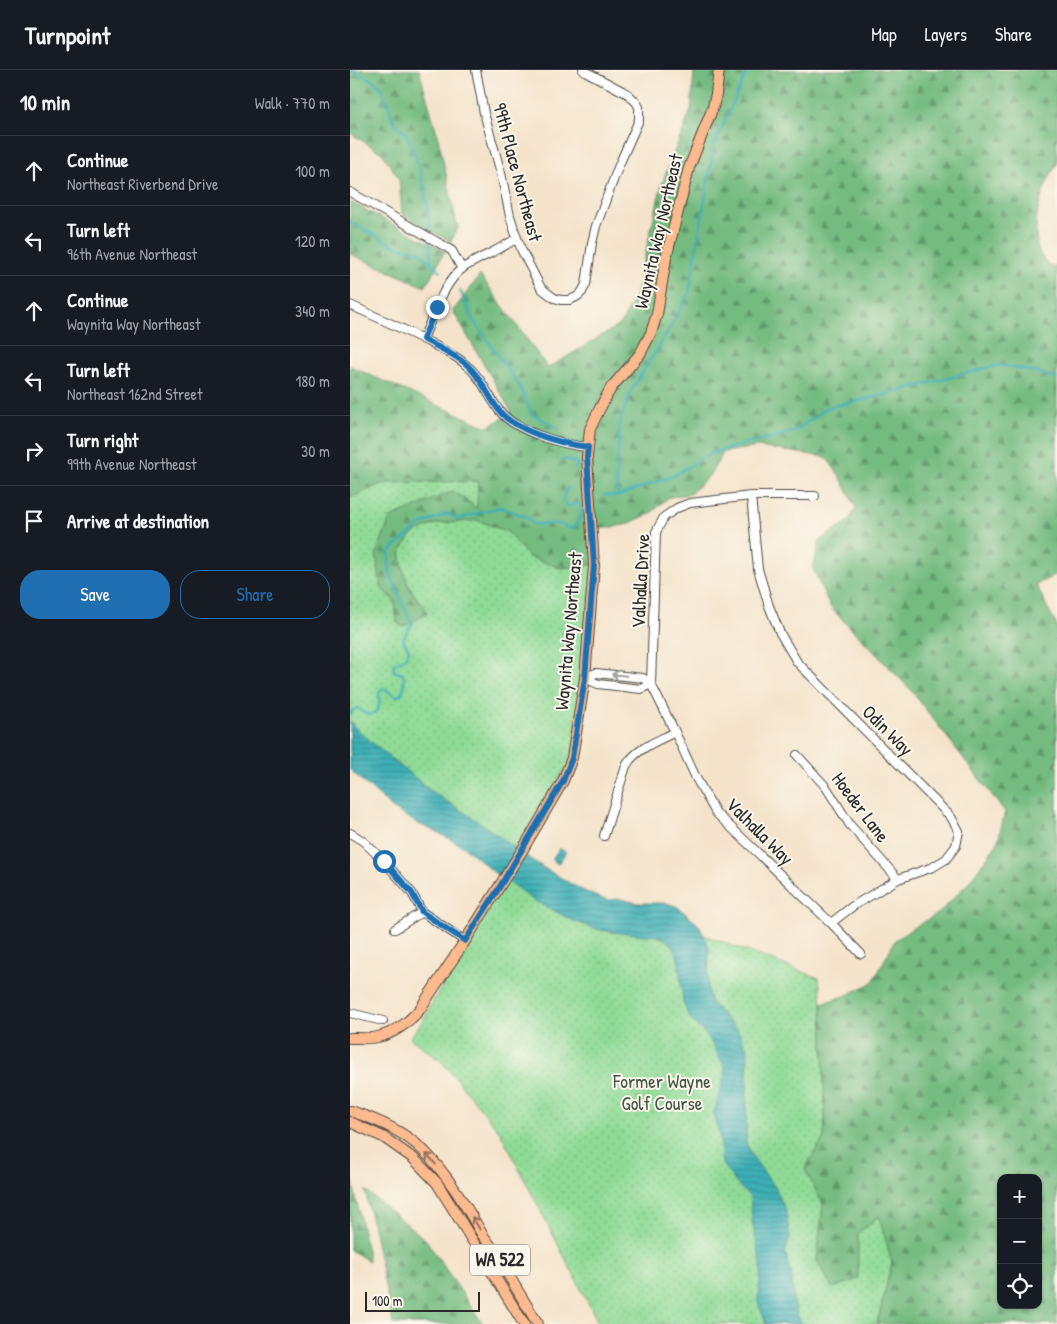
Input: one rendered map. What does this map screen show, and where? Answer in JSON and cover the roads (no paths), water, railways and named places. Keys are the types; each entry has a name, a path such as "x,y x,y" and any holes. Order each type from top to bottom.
{"main road":[{"name":"Waynita Way Northeast","path":"350,1038 376,1038 391,1032 411,1019 420,1009 499,888 563,781 572,758 585,678 594,565 587,457 590,429 611,388 640,354 651,333 657,314 666,258 688,168 713,107 719,70"},
{"name":"WA 522","path":"350,1111 381,1122 396,1131 412,1141 434,1162 448,1179 538,1324"},
{"name":"WA 522","path":"350,1122 383,1137 413,1158 437,1183 524,1324"},
{"path":"494,1276 499,1273 502,1274 524,1308 532,1314"}],"street":[{"name":"99th Place Northeast","path":"476,70 484,113 517,238 541,288 554,298 561,300 570,300 582,292 586,284 596,226 619,165 639,120 638,106 628,94 583,70"},
{"path":"350,192 452,251 462,269"},
{"path":"423,339 448,284 455,275 462,269 517,238"},
{"path":"350,305 423,339 458,358 466,364 482,383 498,409 513,424 558,441 588,447"},
{"name":"Valhalla Drive","path":"651,684 656,532 664,517 677,508 690,503 751,496 815,496"},
{"name":"Odin Way","path":"751,496 758,569 769,606 780,633 797,662 951,817 958,831 956,846 946,859 933,867 898,879 853,906 830,923"},
{"path":"585,678 598,684 641,689 651,684"},
{"name":"Valhalla Way","path":"651,684 696,778 716,813 861,954"},
{"path":"604,836 626,766 631,758 637,752 675,732"},
{"name":"Hoeder Lane","path":"798,755 826,787 850,825 898,879"},
{"path":"350,833 363,841 384,861 412,893 422,912 465,941"},
{"path":"395,929 422,912"},
{"path":"350,1013 382,1021"}],"water":[{"path":"350,721 358,731 431,791 544,868 600,898 608,900 620,899 639,903 667,903 678,907 700,926 709,947 708,992 711,1002 737,1029 748,1050 746,1142 752,1156 775,1187 786,1211 790,1238 785,1252 792,1278 794,1304 802,1324 766,1324 758,1302 761,1265 752,1221 750,1197 737,1184 722,1164 720,1138 714,1113 725,1068 709,1038 688,1016 683,1002 678,957 673,946 658,936 611,932 574,921 533,900 497,875 464,847 418,824 392,808 350,770"},
{"path":"559,848 566,852 558,864 552,860"}],"waterway":[{"path":"350,70 371,79 382,88 395,124 406,133 417,160 429,214 431,262"},
{"path":"618,496 616,480 620,422 631,391 689,293 714,145 748,70"},
{"path":"350,222 397,247 419,251 441,272"},
{"path":"460,290 473,320 519,385 532,414 559,429"},
{"path":"604,495 618,496 673,476 711,453 796,431 826,408 998,365 1036,372 1057,379"},
{"path":"564,459 577,463 576,469"},
{"path":"350,715 352,711 358,708 371,715 375,713 378,708 379,692 383,688 396,696 401,695 404,687 403,674 393,669 394,664 405,658 409,650 403,639 412,624 390,574 389,552 420,525 447,514 458,519 500,507 527,517 534,524 561,524 570,529 577,525 581,514 580,504 568,506 562,500 568,488"}],"park label":[{"name":"Former Wayne Golf Course","path":"662,1092"}]}
